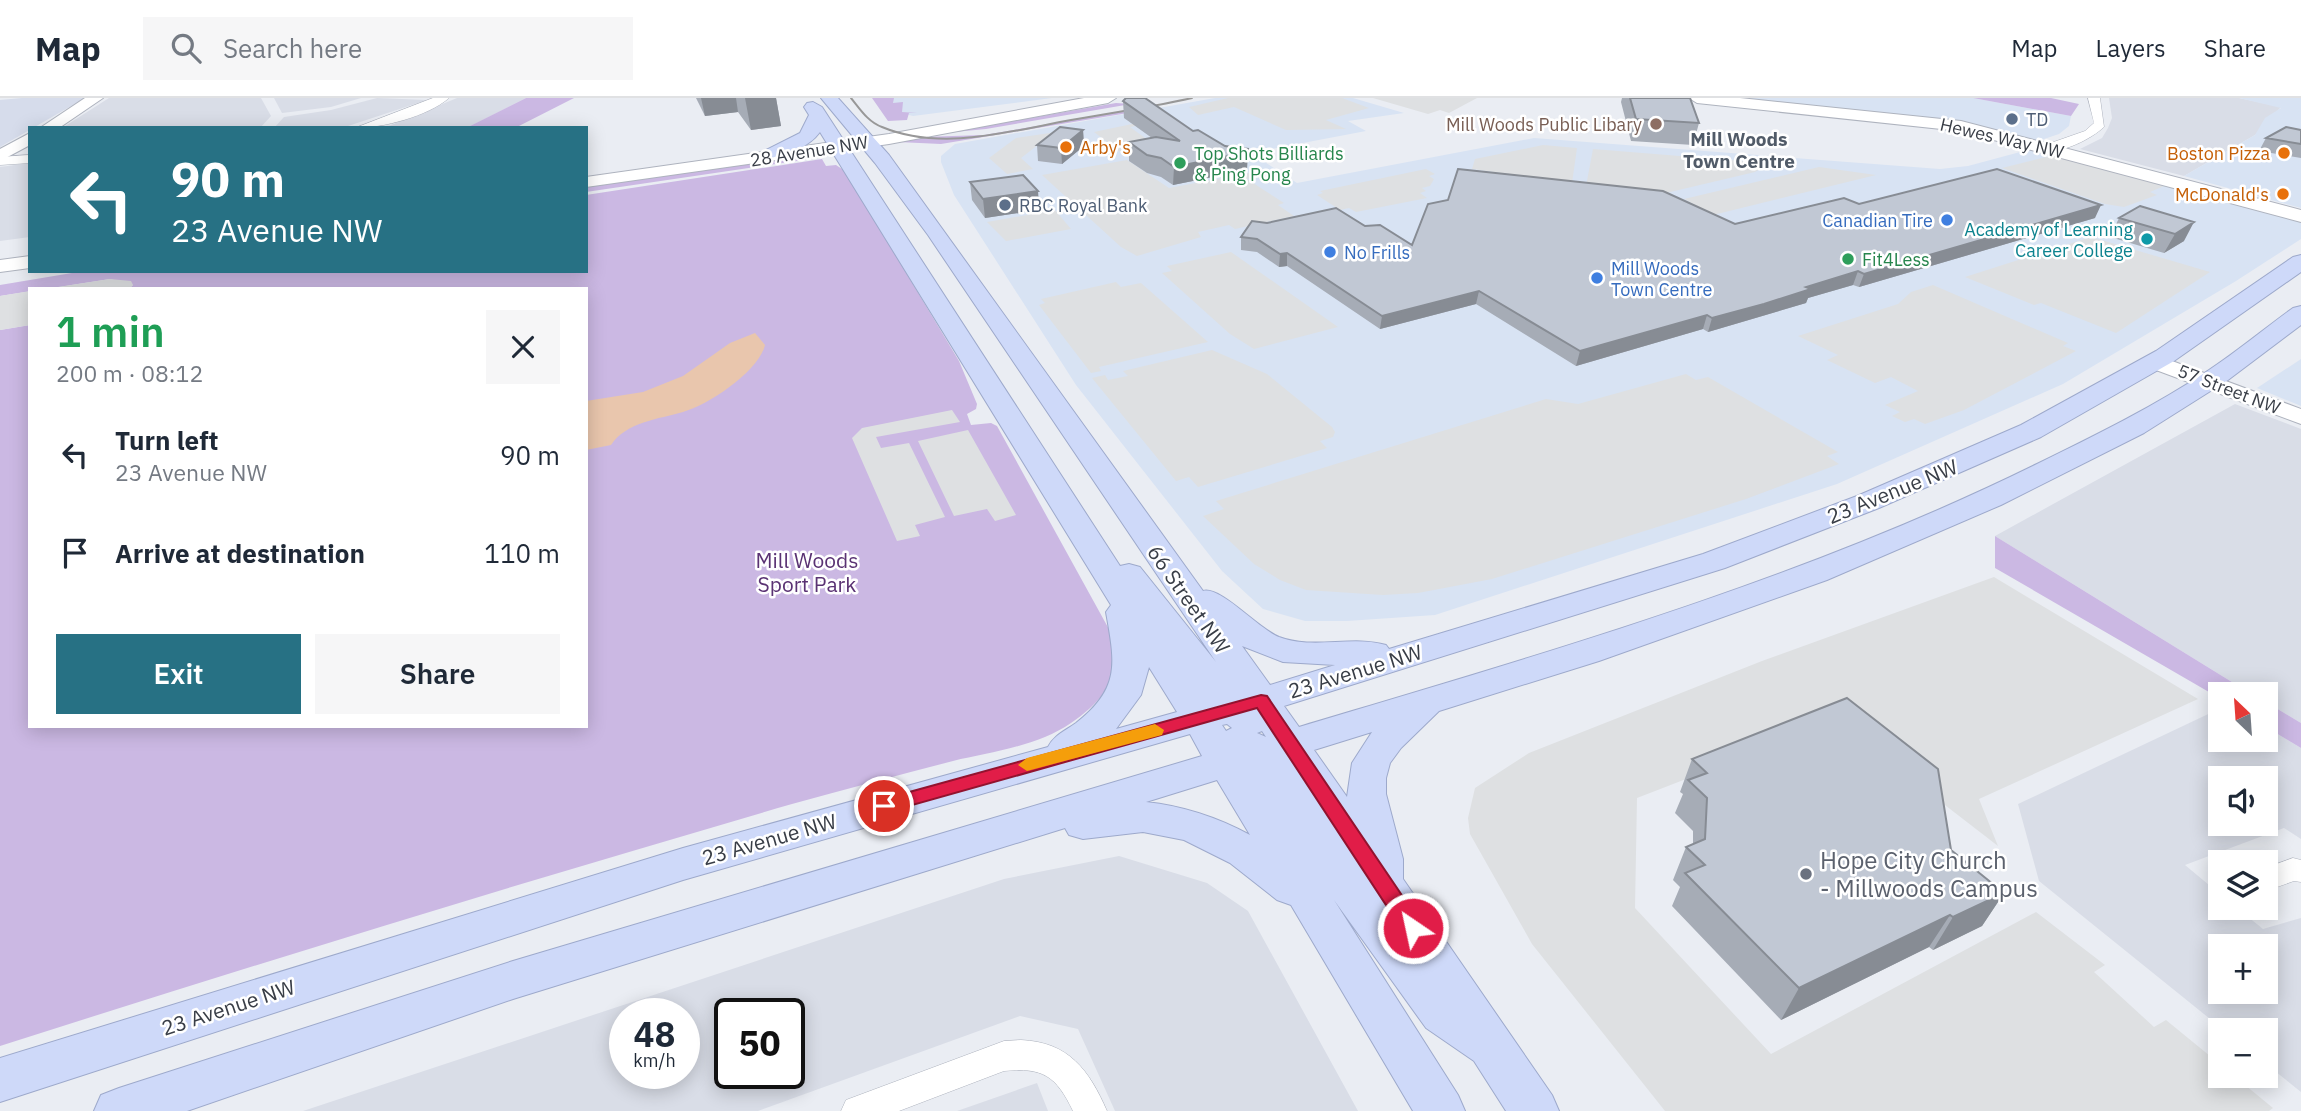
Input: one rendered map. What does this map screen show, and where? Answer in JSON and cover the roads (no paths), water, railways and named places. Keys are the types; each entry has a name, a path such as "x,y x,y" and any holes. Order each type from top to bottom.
{"main road":[{"name":"66 Street NW","path":"809,98 817,116 853,142 881,176 936,232 1162,559 1245,731 1311,904 1440,1111"},
{"path":"809,98 818,101 853,142"},
{"name":"66 Street NW","path":"829,98 1080,533 1121,599 1245,731 1385,888 1534,1111"},
{"path":"771,152 808,138 813,133 817,116"},
{"name":"23 Avenue NW","path":"119,1111 513,980 953,846 1245,731 1415,652 1714,561 1954,466 2031,430 2156,362 2301,262"},
{"path":"2209,381 2197,368 2263,304 2276,280"},
{"name":"23 Avenue NW","path":"0,1080 683,864 1035,763 1430,699 1587,653 1816,573 1990,499 2134,427 2209,381 2301,313"},
{"path":"2064,463 2092,435 2171,375 2168,368 2156,362"},
{"path":"1080,533 1114,553 1245,731 1336,871 1442,1014 1498,1054"},
{"path":"1162,559 1201,592 1225,619 1250,638 1278,652 1314,655 1415,652"},
{"path":"757,906 834,863 1245,731 1541,631 1714,561"},
{"path":"1035,763 1081,739 1106,717 1129,682 1131,656 1121,599"},
{"path":"1385,888 1383,851 1368,811 1367,771 1388,738 1430,699"},
{"path":"953,846 1045,833 1122,817 1170,819 1190,823 1251,854 1311,904"}],"street":[{"path":"51,126 95,98"},
{"path":"368,126 397,118 443,98"},
{"name":"28 Avenue NW","path":"588,180 853,142 1108,98"},
{"name":"Hewes Way NW","path":"1697,98 1947,124 2049,148 2301,216"},
{"path":"2049,148 2089,134 2100,124 2094,98"},
{"path":"0,158 28,139"},
{"name":"28 Avenue NW","path":"588,180 853,142"},
{"path":"0,158 28,159"},
{"path":"0,266 28,262"},
{"name":"57 Street NW","path":"2156,362 2301,417"},
{"path":"2278,875 2293,869 2301,871"},
{"path":"858,1111 1004,1056 1025,1053 1051,1058 1072,1076 1090,1111"}],"tram line":[{"path":"851,98 868,119 877,125 905,134 952,139 1000,134 1192,98"}],"place":[{"name":"TD","path":"2012,119"},
{"name":"Mill Woods Public Libary","path":"1656,124"},
{"name":"Arby's","path":"1066,147"},
{"name":"Boston Pizza","path":"2284,153"},
{"name":"Top Shots Billiards & Ping Pong","path":"1180,163"},
{"name":"McDonald's","path":"2283,194"},
{"name":"RBC Royal Bank","path":"1005,205"},
{"name":"Canadian Tire","path":"1947,220"},
{"name":"Academy of Learning Career College","path":"2147,239"},
{"name":"No Frills","path":"1330,252"},
{"name":"Fit4Less","path":"1848,259"},
{"name":"Mill Woods Town Centre","path":"1597,278"},
{"name":"Hope City Church - Millwoods Campus","path":"1806,874"}],"district":[{"name":"Mill Woods Town Centre","path":"1739,150"}],"park label":[{"name":"Mill Woods Sport Park","path":"807,572"}]}
